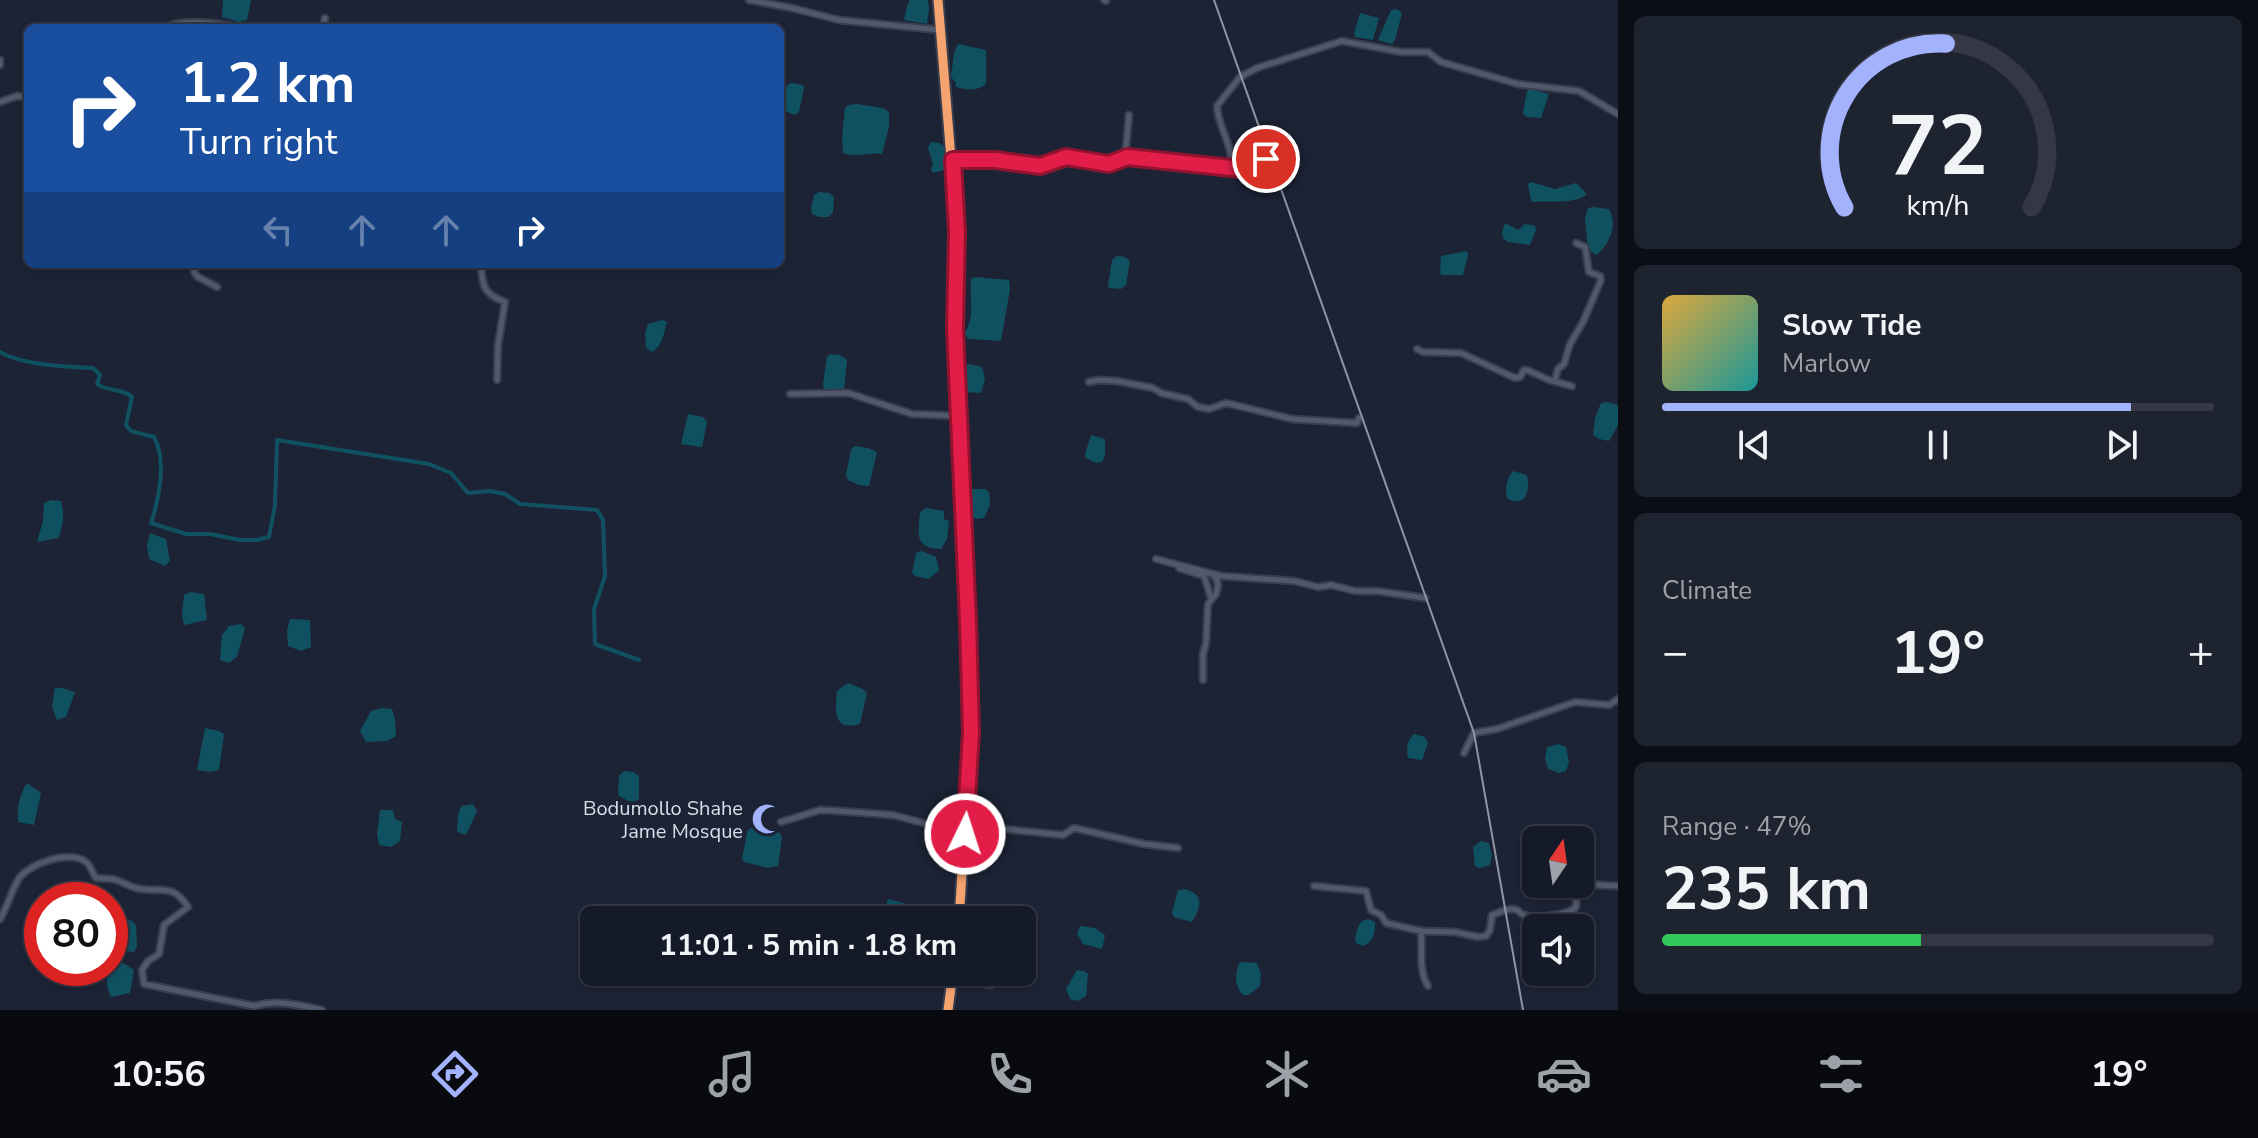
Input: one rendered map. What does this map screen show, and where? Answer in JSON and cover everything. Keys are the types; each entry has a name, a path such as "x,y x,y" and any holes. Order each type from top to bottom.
{"highway":[{"path":"938,0 957,232 955,329 971,732 960,906"},
{"path":"948,1010 951,986"}],"street":[{"path":"749,0 839,20 940,30"},
{"path":"324,24 325,18"},
{"path":"170,24 219,24"},
{"path":"1231,168 1230,150 1218,118 1217,106 1233,85 1240,77 1257,68 1342,41 1401,52 1428,52 1441,62 1518,84 1579,91 1617,111"},
{"path":"0,102 24,97"},
{"path":"1125,158 1129,115"},
{"path":"953,160 995,160 1040,166 1066,157 1109,164 1125,158 1258,169 1263,167 1266,159"},
{"path":"1555,380 1601,280 1600,276 1589,272 1585,247 1576,243"},
{"path":"195,268 198,277 217,287"},
{"path":"481,268 483,286 490,295 505,302 498,345 497,380"},
{"path":"1417,349 1423,352 1461,353 1515,378 1527,370 1572,386"},
{"path":"1089,382 1117,381 1153,388 1209,409 1226,403 1308,421 1357,423 1359,418"},
{"path":"790,394 848,393 912,414 958,416"},
{"path":"1212,599 1204,576 1159,560 1212,574 1425,598"},
{"path":"1203,680 1208,604 1218,586 1212,574"},
{"path":"1464,753 1474,733 1497,729 1575,702 1609,705 1618,699"},
{"path":"781,822 820,810 874,813 965,834 985,827 1063,835 1074,828 1144,844 1178,848"},
{"path":"0,919 19,877 54,858 75,858 86,862 96,878 116,880 142,889 172,890 181,896 188,907 164,925 159,954 148,961 142,970 144,984 254,1006 281,1002 322,1010"},
{"path":"1314,886 1366,891 1371,910 1381,915 1386,923 1421,931 1455,932 1478,937 1486,936 1490,930 1492,915 1505,910 1517,910 1526,916 1572,912 1576,907 1580,884 1618,886"},
{"path":"1421,931 1423,979 1428,986"}],"water":[{"path":"223,0 251,0 247,20 239,22 222,17"},
{"path":"910,0 928,0 927,24 904,20"},
{"path":"1397,9 1402,13 1395,40 1392,44 1378,40 1391,10"},
{"path":"1360,13 1379,18 1373,40 1355,37"},
{"path":"958,44 986,50 986,84 983,86 971,90 955,86 951,77"},
{"path":"788,84 803,85 804,88 799,112 794,115 784,110 784,91"},
{"path":"1530,89 1549,94 1541,118 1526,117 1523,113"},
{"path":"857,104 883,108 889,112 889,127 882,154 843,153 845,108"},
{"path":"931,142 947,148 944,170 933,173 928,148"},
{"path":"1531,182 1555,189 1576,183 1587,194 1569,201 1533,202 1528,184"},
{"path":"819,192 834,197 833,212 829,217 812,214 814,195"},
{"path":"1588,208 1609,209 1613,221 1609,239 1597,255 1588,250 1585,219"},
{"path":"1505,223 1518,230 1525,224 1535,226 1530,245 1508,242 1503,238"},
{"path":"1467,251 1463,275 1440,273 1441,256"},
{"path":"1117,256 1130,261 1126,285 1121,289 1109,288 1108,285 1112,260"},
{"path":"971,279 1009,280 1001,341 969,339 964,334 971,314"},
{"path":"662,320 667,322 664,335 653,352 646,348 645,333 648,324"},
{"path":"830,354 847,360 844,391 824,390 827,357"},
{"path":"965,365 982,367 985,379 981,393 962,390"},
{"path":"1601,403 1618,405 1618,425 1609,441 1593,435"},
{"path":"688,414 703,417 707,422 702,447 681,444"},
{"path":"1091,435 1105,439 1102,462 1096,463 1086,458"},
{"path":"855,446 877,452 869,486 848,480 846,475 851,449"},
{"path":"1513,471 1527,475 1526,496 1519,501 1507,496 1507,484"},
{"path":"971,489 989,492 990,505 984,518 977,519 968,514 967,495"},
{"path":"61,501 63,510 59,538 37,542 44,503"},
{"path":"926,508 944,511 944,519 949,521 947,539 941,549 926,546 920,538 920,512"},
{"path":"150,533 166,539 170,561 165,566 149,559 147,545"},
{"path":"922,551 936,557 939,570 929,579 912,573 916,553"},
{"path":"190,592 204,594 207,620 184,625 184,595"},
{"path":"290,619 310,620 311,647 301,651 288,646"},
{"path":"241,624 245,628 237,657 229,663 220,660 222,635 229,626"},
{"path":"848,683 867,693 860,724 851,726 840,722 836,712 837,691"},
{"path":"55,688 75,692 66,717 57,720 52,707"},
{"path":"392,709 396,736 387,741 366,742 360,731 371,711"},
{"path":"205,728 224,734 219,770 210,772 197,770"},
{"path":"1414,734 1425,737 1428,743 1422,760 1408,758 1408,745"},
{"path":"1559,744 1566,747 1569,762 1566,771 1559,773 1548,769 1545,758 1547,747"},
{"path":"624,771 639,776 639,799 636,801 628,801 618,795 619,776"},
{"path":"27,783 41,793 34,825 18,822 19,802"},
{"path":"473,804 477,811 466,835 457,832 461,806"},
{"path":"380,810 393,810 395,819 402,822 400,841 391,847 379,845"},
{"path":"753,827 780,833 778,866 768,868 742,859 748,830"},
{"path":"1481,841 1489,843 1492,855 1490,865 1479,868 1475,866 1473,847"},
{"path":"1178,890 1195,894 1199,902 1192,922 1174,917 1172,913"},
{"path":"888,899 911,905 911,906 886,906"},
{"path":"1368,919 1375,922 1374,934 1370,942 1363,946 1356,943 1356,934 1362,921"},
{"path":"128,920 136,925 137,946 134,952 128,952"},
{"path":"1080,926 1095,928 1105,935 1102,949 1083,944 1077,934"},
{"path":"1239,963 1257,963 1261,974 1260,986 1249,995 1243,995 1236,980"},
{"path":"128,966 134,970 130,993 111,997 108,987 128,986"},
{"path":"1077,970 1088,974 1086,996 1078,1001 1070,999 1066,989"}],"waterway":[{"path":"0,352 32,363 93,368 100,375 97,384 132,397 126,425 131,431 154,437 160,457 159,491 151,523 186,534 210,534 240,540 269,537 275,505 277,440 429,464 451,473 468,493 490,491 505,494 520,504 597,510 603,520 605,576 594,609 595,644 639,660"}],"railway":[{"path":"1214,0 1474,733 1523,1010"}],"place":[{"name":"Bodumollo Shahe Jame Mosque","path":"767,819"}],"route":[{"path":"965,834 971,732 958,428 955,329 957,232 953,160 995,160 1040,166 1066,157 1101,164 1127,157 1251,170 1263,167 1266,159"}]}
